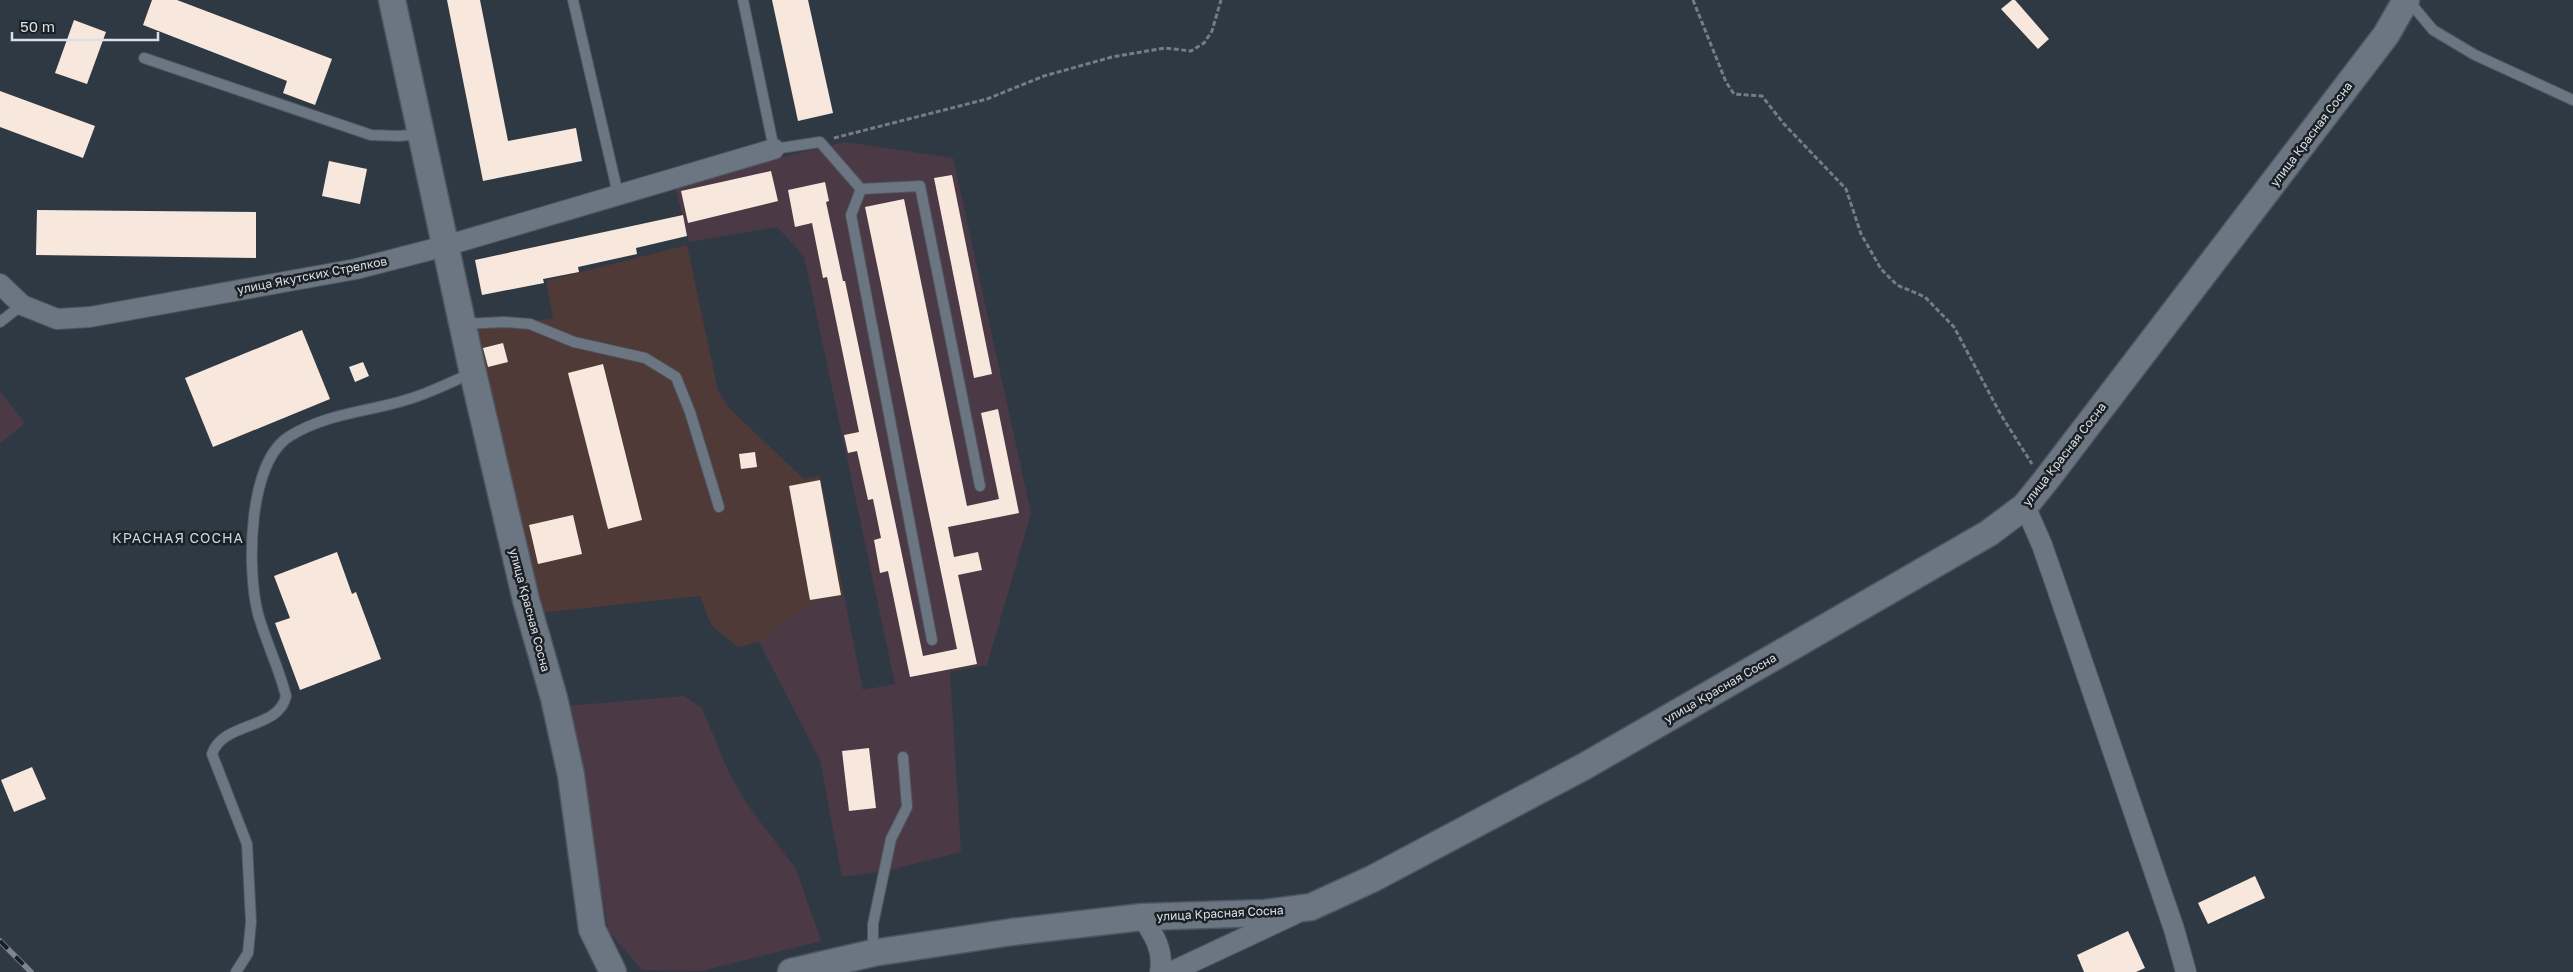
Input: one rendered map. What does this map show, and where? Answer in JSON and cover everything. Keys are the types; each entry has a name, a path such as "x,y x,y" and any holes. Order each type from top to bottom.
{"street":[{"path":"392,0 419,134 445,246"},
{"name":"улица Красная Сосна","path":"791,972 873,953 1012,932 1142,917 1265,913 1311,907 1372,879 1585,766 1989,533 2024,506 2046,480 2380,43 2407,0"},
{"name":"улица Якутских Стрелков","path":"0,284 22,305 57,319 90,317 356,269 445,246 774,149"},
{"name":"улица Красная Сосна","path":"445,246 526,600 554,698 572,775 592,929 613,972"},
{"path":"2024,506 2042,545 2057,588 2174,929 2186,972"},
{"path":"1171,972 1311,907"},
{"path":"1142,917 1156,939 1162,959 1160,972"}],"lane":[{"path":"573,0 618,194"},
{"path":"743,0 774,149 820,142 862,189"},
{"path":"2407,0 2433,30 2475,55 2573,100"},
{"path":"144,58 372,135 399,136 419,134"},
{"path":"862,189 920,186 980,486"},
{"path":"862,189 851,215 932,640"},
{"path":"0,322 22,305"},
{"path":"463,324 504,322 530,324 574,342 645,358 676,377 690,412 720,507"},
{"path":"236,972 248,952 251,922 247,844 212,754 215,745 224,737 277,713 284,705 286,696 258,614 255,595 253,528 260,480 271,454 289,436 331,417 409,400 473,373"},
{"path":"873,953 873,924 891,839 907,806 903,757"}],"path":[{"path":"820,142 987,99 1044,76 1112,57 1165,48 1190,51 1204,43 1212,31 1221,0"},
{"path":"1693,0 1726,82 1734,94 1762,96 1784,124 1846,189 1861,234 1881,268 1898,285 1925,297 1954,327 2025,457 2046,480"}],"shaded area":[{"path":"845,142 953,158 1031,513 987,665 950,672 961,852 885,871 842,877 820,760 759,642 809,604 844,596 863,690 895,684 804,256 777,227 689,242 674,183"},
{"path":"687,245 718,391 730,409 804,479 820,476 844,596 809,604 759,642 738,647 711,625 700,596 538,613 473,334 482,316 528,321 553,319 546,281"},
{"path":"0,391 25,423 0,443"},
{"path":"684,696 702,708 729,773 747,804 796,869 821,941 701,971 642,970 609,932 568,706"}],"building":[{"path":"152,0 177,0 332,59 315,105 283,93 287,81 143,25"},
{"path":"447,0 480,0 508,141 576,128 582,161 483,181"},
{"path":"772,0 808,0 833,113 798,121"},
{"path":"2012,0 2015,0 2049,39 2038,49 2001,9"},
{"path":"74,20 106,32 87,84 55,73"},
{"path":"0,91 95,126 83,158 0,127"},
{"path":"329,161 367,169 360,204 322,196"},
{"path":"771,171 778,201 688,223 681,191"},
{"path":"952,175 992,374 974,378 934,178"},
{"path":"825,182 829,201 826,202 843,281 845,281 923,656 957,649 865,207 904,199 967,506 999,499 981,413 998,409 1019,513 948,527 954,557 978,552 982,570 958,575 977,664 910,677 888,571 880,573 874,540 881,538 873,499 868,500 857,451 848,453 844,435 859,432 827,277 823,278 812,223 795,227 788,190"},
{"path":"37,210 256,212 256,258 36,255"},
{"path":"683,215 687,236 636,248 637,254 578,267 579,272 543,279 544,283 482,295 475,260"},
{"path":"302,330 330,399 213,447 185,378"},
{"path":"503,343 508,362 488,367 483,348"},
{"path":"363,362 369,376 355,382 349,367"},
{"path":"603,364 642,520 608,529 568,373"},
{"path":"755,452 757,467 741,469 739,454"},
{"path":"820,480 841,595 810,600 789,486"},
{"path":"573,515 582,554 538,564 529,525"},
{"path":"337,552 352,594 356,592 381,659 300,690 275,623 290,618 274,576"},
{"path":"869,748 876,808 849,811 842,751"},
{"path":"32,767 46,799 14,812 1,780"},
{"path":"2255,876 2265,898 2208,924 2198,903"},
{"path":"2128,931 2145,968 2136,972 2084,972 2077,955"}],"railway":[{"path":"0,941 31,972"}],"district":[{"name":"КРАСНАЯ СОСНА","path":"178,537"}]}
